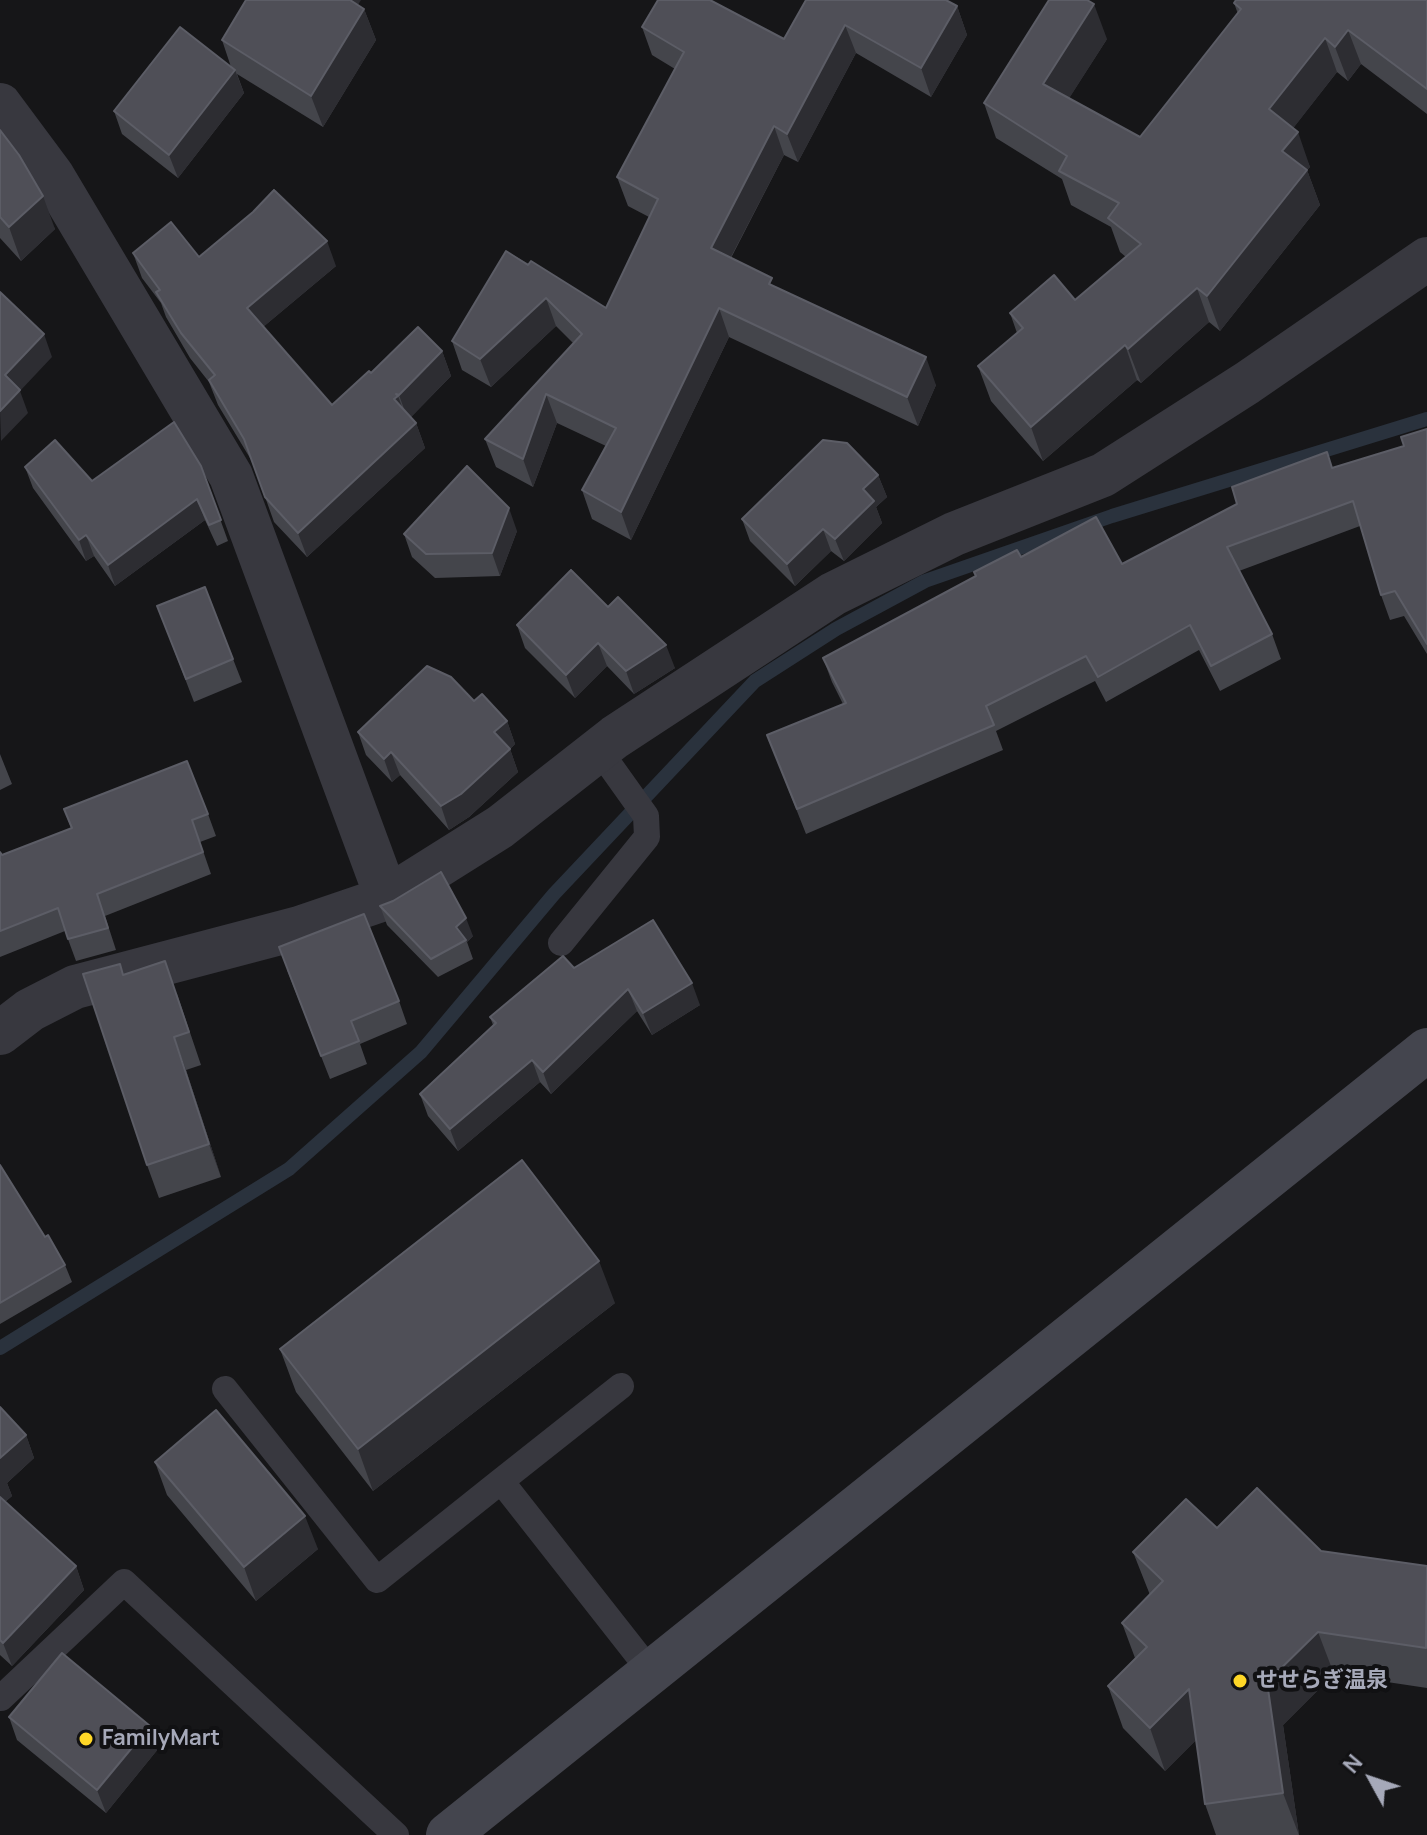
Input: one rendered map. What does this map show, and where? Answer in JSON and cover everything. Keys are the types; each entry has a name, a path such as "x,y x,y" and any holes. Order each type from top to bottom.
{"street":[{"path":"0,105 52,175 231,476 387,898"},
{"path":"0,1033 30,1010 75,987 299,928 387,898 500,827 599,750 833,594 954,534 1103,475 1247,383 1427,259"},
{"path":"448,1835 1427,1050"}],"lane":[{"path":"561,943 647,837 639,805 599,750"},
{"path":"225,1389 377,1580 621,1386"},
{"path":"501,1481 651,1672"},
{"path":"0,1696 124,1582 396,1835"}],"building":[{"path":"246,0 350,0 364,9 311,96 222,40"},
{"path":"658,0 710,0 784,39 806,0 946,0 957,6 921,68 845,25 787,134 774,126 711,248 772,278 769,284 926,357 907,397 719,308 621,512 582,490 616,428 546,394 523,459 485,439 582,334 546,298 480,359 452,341 506,251 528,265 531,261 606,308 658,199 617,177 684,52 642,27"},
{"path":"1049,0 1087,0 1094,4 1043,84 1140,137 1241,9 1234,3 1236,0 1427,0 1427,89 1348,30 1335,47 1325,38 1269,109 1298,132 1282,151 1307,170 1207,296 1197,288 1128,349 1125,345 1031,427 978,366 1023,328 1010,313 1054,275 1075,300 1141,244 1108,218 1119,203 1059,171 1067,156 984,103"},
{"path":"180,27 235,70 169,155 114,111"},
{"path":"0,130 43,196 9,227 0,217"},
{"path":"274,190 327,241 247,308 332,405 369,371 371,373 418,327 442,351 394,399 416,423 298,533 265,497 244,439 209,380 215,375 181,333 156,292 160,290 133,253 171,222 199,257 253,212"},
{"path":"0,292 44,334 5,375 20,390 0,411"},
{"path":"174,422 201,466 221,520 209,525 197,499 108,565 86,535 79,540 25,467 55,440 92,481"},
{"path":"1427,429 1427,644 1395,591 1381,595 1353,501 1227,547 1272,634 1211,666 1190,625 1098,677 1086,656 986,706 994,725 797,809 767,735 846,703 823,658 976,576 974,572 1017,550 1021,557 1096,517 1122,564 1237,504 1232,487 1327,452 1332,468 1404,446 1401,437"},
{"path":"823,440 847,443 878,475 863,489 874,501 835,539 823,529 787,564 742,519"},
{"path":"467,466 509,508 492,553 426,554 404,534"},
{"path":"571,570 608,607 618,597 666,645 626,671 598,643 566,675 517,625"},
{"path":"205,587 233,659 186,679 157,606"},
{"path":"427,666 451,677 474,701 482,694 507,721 494,732 510,749 461,794 441,806 391,752 384,759 358,732"},
{"path":"187,761 208,814 192,820 203,852 97,894 108,928 68,939 58,908 0,931 0,852 2,855 72,828 64,809"},
{"path":"441,872 466,918 456,927 466,940 431,959 380,906"},
{"path":"364,914 399,1001 351,1021 359,1041 321,1056 279,947"},
{"path":"653,920 692,983 643,1013 628,989 543,1072 532,1060 450,1129 420,1094 496,1023 490,1017 563,956 574,968"},
{"path":"165,961 189,1032 174,1037 209,1144 147,1165 83,974 120,964 123,975"},
{"path":"522,1160 599,1261 358,1449 280,1349"},
{"path":"0,1165 65,1265 0,1303"},
{"path":"0,1407 26,1435 0,1458"},
{"path":"216,1410 305,1516 244,1567 155,1462"},
{"name":"せせらぎ温泉","path":"1257,1488 1321,1551 1427,1566 1426,1648 1318,1632 1267,1682 1283,1793 1205,1804 1189,1689 1150,1728 1108,1686 1147,1647 1122,1623 1163,1581 1133,1552 1186,1499 1217,1528"},
{"path":"0,1497 76,1566 3,1643 0,1640"},
{"path":"62,1653 150,1726 97,1790 9,1717"}],"waterway":[{"path":"0,1348 289,1169 421,1052 554,894 755,681 836,629 925,581 1112,516 1427,419"}],"place":[{"name":"せせらぎ温泉","path":"1240,1681"},
{"name":"FamilyMart","path":"86,1739"}]}
